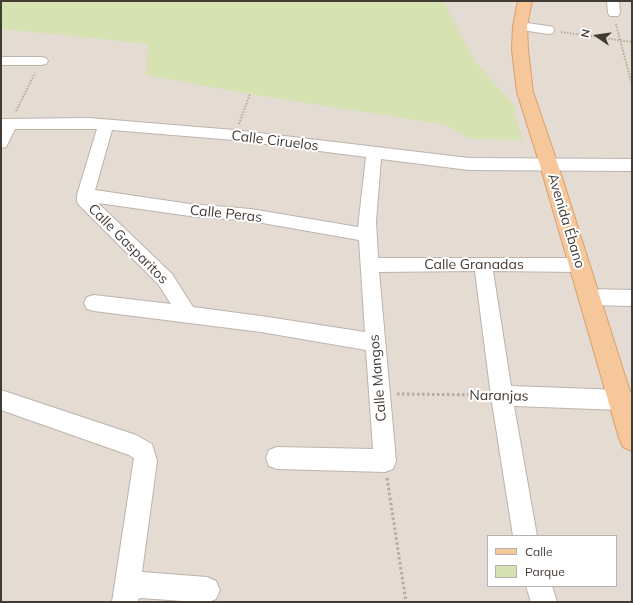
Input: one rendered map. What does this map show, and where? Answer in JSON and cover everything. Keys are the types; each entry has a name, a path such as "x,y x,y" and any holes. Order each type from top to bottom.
{"main road":[{"name":"Avenida Ébano","path":"526,1 520,26 520,50 525,92 589,297 626,402 632,438"}],"street":[{"path":"520,26 548,30"},
{"path":"1,61 41,61"},
{"path":"1,143 5,124"},
{"name":"Calle Ciruelos","path":"5,124 106,124 234,135 468,164 632,165"},
{"name":"Calle Gasparitos","path":"106,124 85,195 85,201 164,279 173,290 187,315"},
{"name":"Calle Mangos","path":"374,153 367,235 385,461"},
{"name":"Calle Peras","path":"85,195 190,210 251,216 367,235"},
{"path":"483,264 502,396 525,535"},
{"name":"Calle Granadas","path":"369,265 580,265"},
{"path":"589,297 632,298"},
{"path":"94,303 261,324 375,343"},
{"name":"Naranjas","path":"502,396 626,402"},
{"path":"1,400 136,446 144,452 146,461 126,596"},
{"path":"277,458 385,461"},
{"path":"126,596 141,585 207,590"},
{"path":"539,587 544,602"}],"path":[{"path":"614,7 619,40 632,85"},
{"path":"548,30 632,42"},
{"path":"5,124 41,61"},
{"path":"234,135 250,94"},
{"name":"Naranjas","path":"379,394 502,396"},
{"path":"385,461 406,602"}],"shaded area":[{"path":"1,1 632,1 632,602 1,602"}],"green space":[{"path":"1,1 443,1 475,62 517,108 514,114 523,140 470,139 446,125 250,94 146,75 148,44 1,29"}]}
